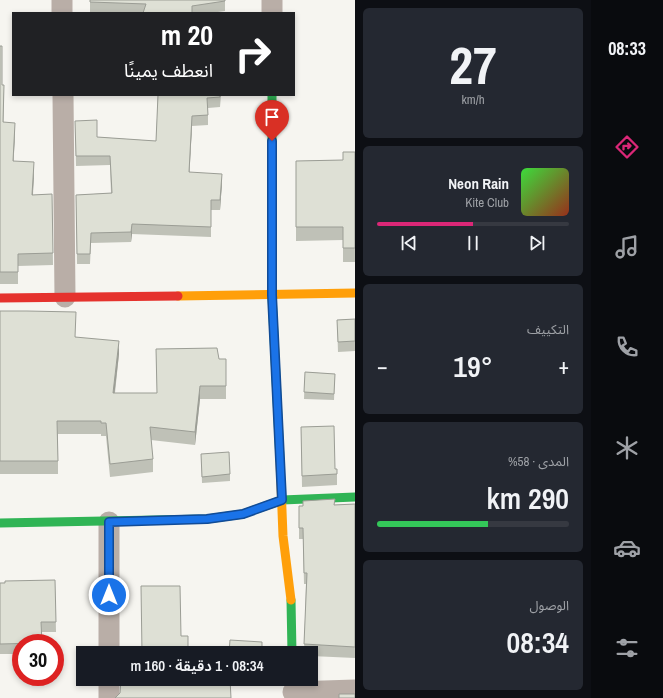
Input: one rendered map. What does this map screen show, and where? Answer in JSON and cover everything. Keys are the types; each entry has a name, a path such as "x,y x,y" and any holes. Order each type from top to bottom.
{"street":[{"path":"62,0 62,12"},
{"path":"272,0 272,12"},
{"path":"63,96 65,297"},
{"path":"272,96 272,295 283,536 291,591 292,646"},
{"path":"0,298 355,293"},
{"path":"0,523 207,519 243,514 282,500 355,497"},
{"path":"109,522 109,646"},
{"path":"109,686 109,698"},
{"path":"293,690 355,690"}],"building":[{"path":"90,0 225,0 192,6 192,12 143,12 146,4 90,2"},
{"path":"0,46 2,46 2,85 4,85 3,122 15,123 13,161 34,162 32,195 52,194 53,253 18,254 18,272 0,272"},
{"path":"158,96 220,96 207,98 208,115 192,116 189,172 222,174 220,200 211,200 211,227 132,224 131,232 91,233 90,254 77,254 76,195 112,193 110,156 76,156 75,121 97,120 97,137 156,141"},
{"path":"343,152 355,152 355,248 343,248 343,227 296,227 296,161 343,160"},
{"path":"0,311 76,312 75,337 119,341 113,393 157,393 156,349 217,348 219,359 226,359 226,386 200,386 195,432 150,427 153,459 110,464 106,423 101,423 101,421 57,421 58,461 0,461"},
{"path":"355,319 355,341 338,342 337,320"},
{"path":"305,372 335,374 334,394 304,392"},
{"path":"334,426 335,469 337,469 337,474 302,476 301,427"},
{"path":"229,452 230,474 202,477 201,454"},
{"path":"335,499 334,505 355,504 355,647 304,644 307,573 304,573 303,528 299,528 299,506 303,506 303,501"},
{"path":"55,580 56,622 41,622 42,634 12,634 12,644 0,644 0,583 5,583 5,581"},
{"path":"141,586 180,586 181,636 188,636 188,646 142,646"},
{"path":"230,640 262,642 262,646 230,646"},
{"path":"120,686 230,686 231,698 115,698 120,693"},
{"path":"339,694 355,694 355,698 339,698"}],"traffic: fast":[{"path":"272,96 272,295 280,460"},
{"path":"0,523 207,519 243,514 282,500 355,497"},
{"path":"291,600 292,646"}],"traffic: slow":[{"path":"178,296 355,293"},
{"path":"280,460 283,536 291,600"}],"traffic: jam":[{"path":"0,298 178,296"}],"route":[{"path":"109,595 109,522 207,519 243,514 282,500 272,295 272,141"}]}
